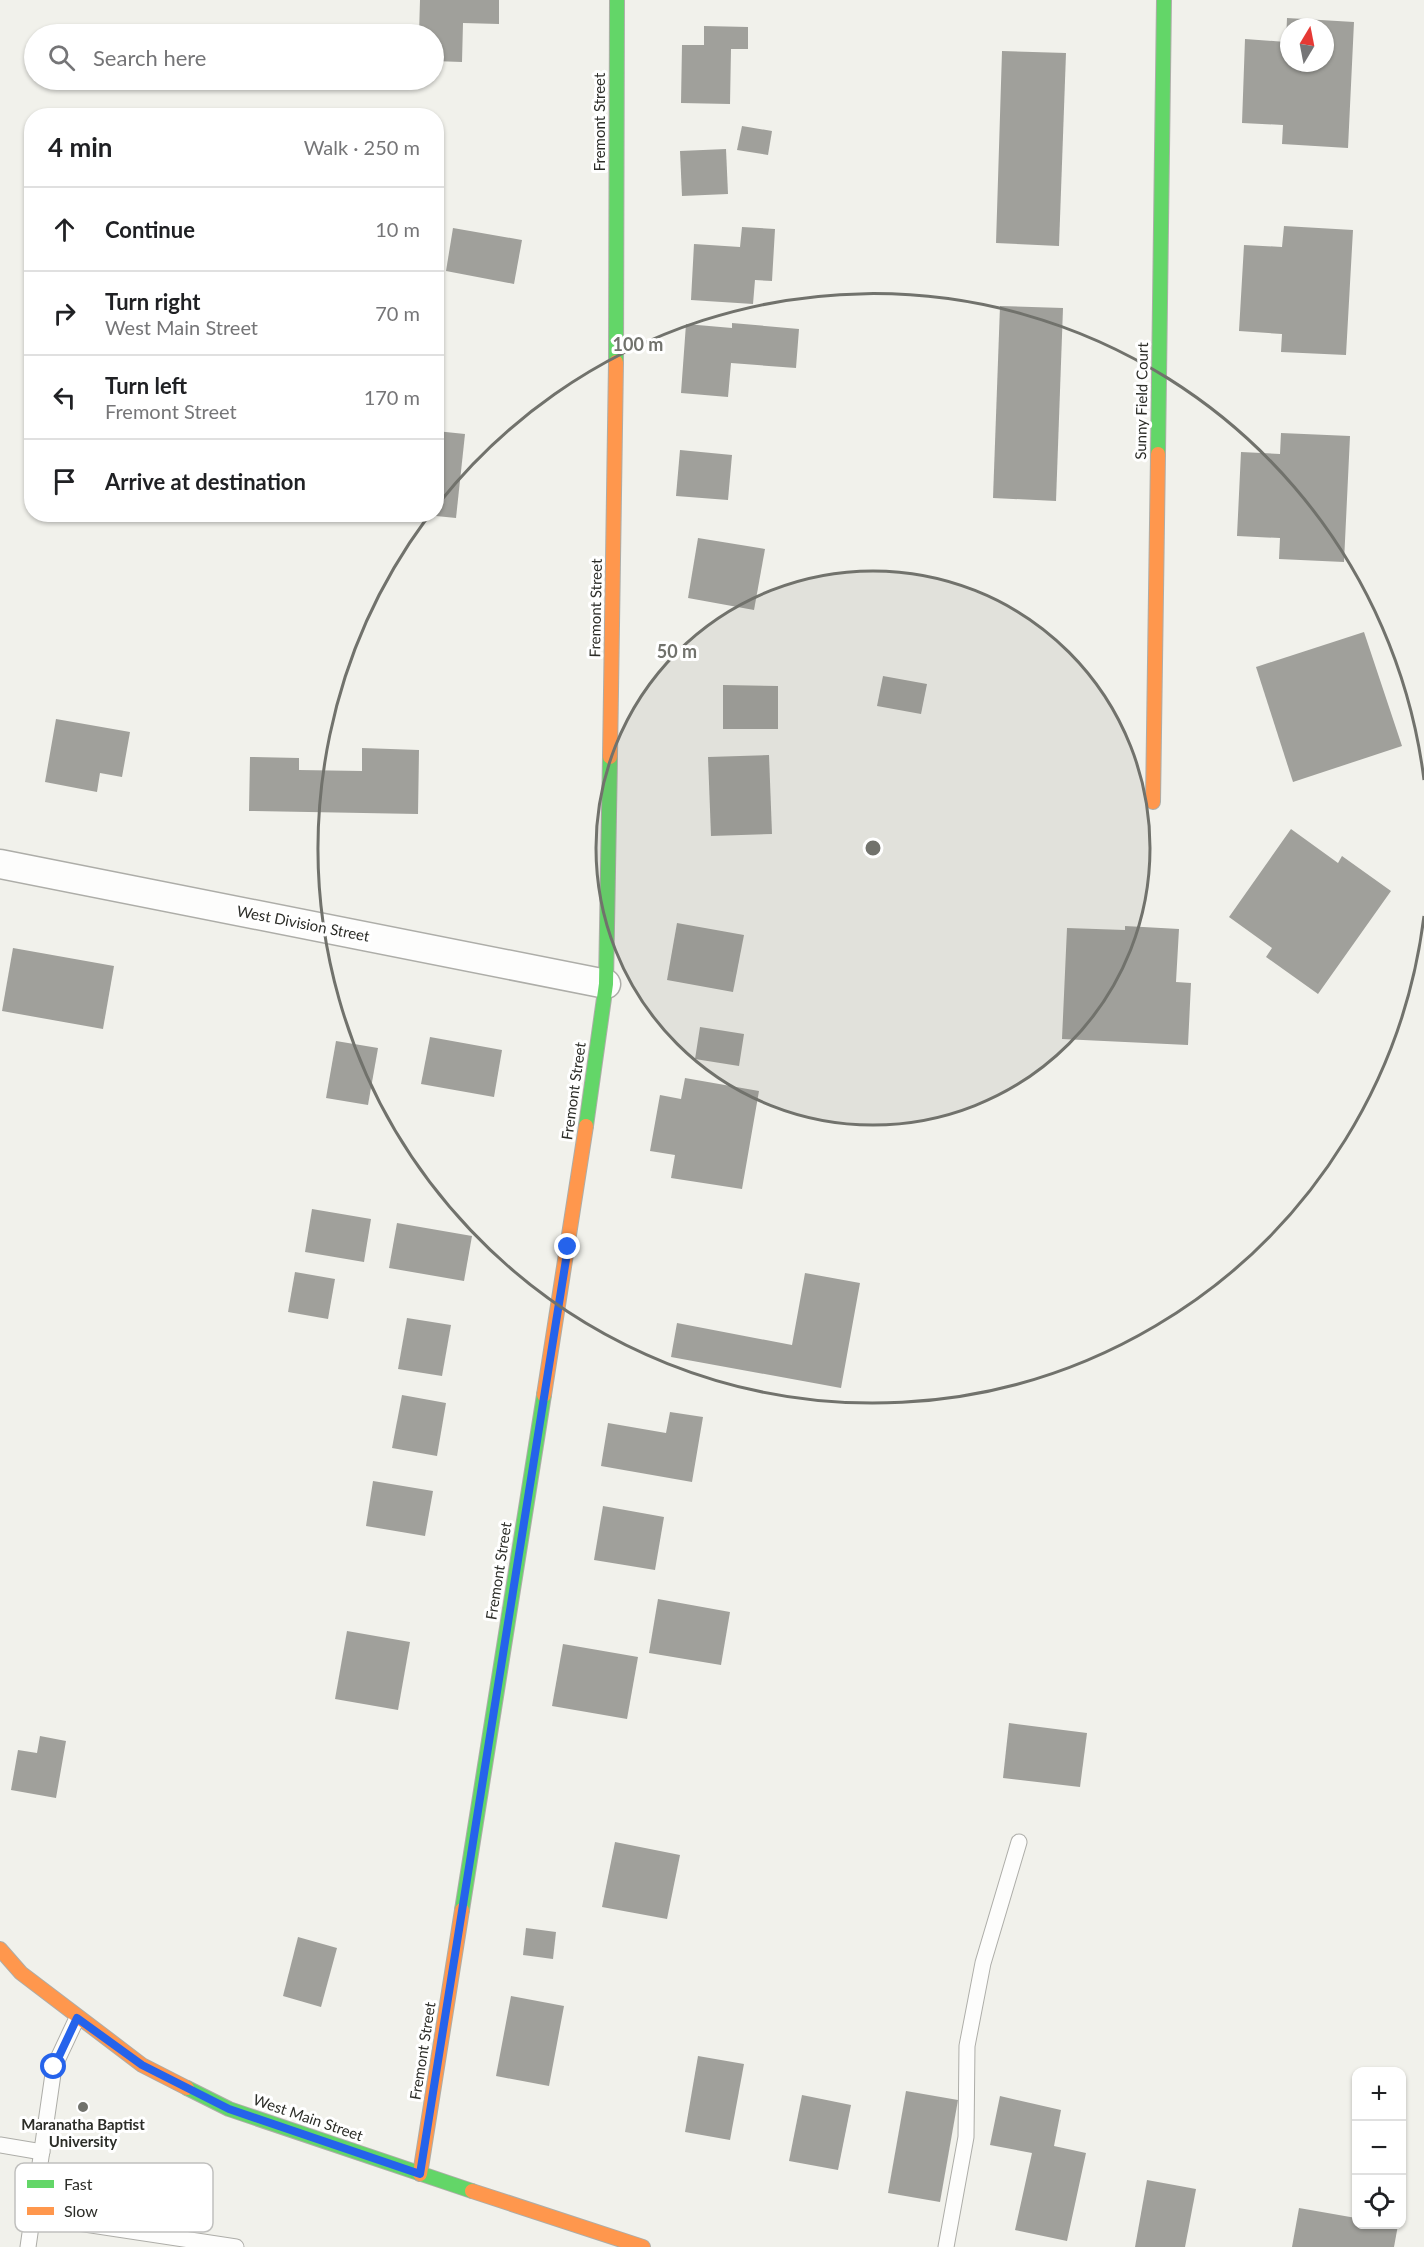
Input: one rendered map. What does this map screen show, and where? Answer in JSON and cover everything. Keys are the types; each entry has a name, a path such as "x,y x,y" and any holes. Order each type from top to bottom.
{"street":[{"name":"Fremont Street","path":"420,2174 566,1259 606,984 617,320 617,0"},
{"name":"Sunny Field Court","path":"1153,802 1164,0"},
{"name":"West Division Street","path":"0,864 606,984"},
{"name":"West Main Street","path":"0,1949 21,1973 77,2018 142,2065 229,2109 643,2247"}],"lane":[{"path":"946,2247 966,2137 967,2046 983,1963 1019,1842"},
{"path":"40,2163 54,2067 77,2018"},
{"path":"0,2145 42,2152"},
{"path":"28,2247 30,2232"},
{"path":"137,2232 236,2247"}],"building":[{"path":"420,0 499,0 499,24 463,23 462,62 444,61 444,24 419,24"},
{"path":"1334,21 1354,22 1348,148 1282,144 1283,125 1242,123 1245,39 1280,42 1280,72 1334,72"},
{"path":"704,26 748,27 748,49 731,49 730,104 681,103 682,45 704,45"},
{"path":"1002,51 1066,53 1059,246 996,243"},
{"path":"742,126 772,131 768,155 737,150"},
{"path":"726,149 728,194 682,196 680,151"},
{"path":"1284,226 1353,230 1346,355 1281,352 1282,334 1239,331 1244,245 1282,247"},
{"path":"742,227 775,229 772,281 755,280 753,304 691,300 694,244 740,247"},
{"path":"453,228 522,240 514,284 446,271"},
{"path":"1000,306 1063,308 1056,501 993,498"},
{"path":"732,323 799,329 796,368 731,363 728,397 681,393 686,324 732,328"},
{"path":"444,432 465,434 456,518 444,517"},
{"path":"1281,433 1350,436 1344,562 1279,559 1280,538 1237,536 1241,452 1280,454"},
{"path":"680,450 732,455 728,500 676,496"},
{"path":"698,538 765,549 754,610 688,598"},
{"path":"1364,632 1402,746 1293,782 1256,667"},
{"path":"883,676 927,684 921,714 877,706"},
{"path":"723,685 778,686 778,729 723,729"},
{"path":"56,719 130,732 122,777 100,773 97,792 45,782"},
{"path":"362,748 419,750 418,814 249,811 250,757 299,758 299,770 362,771"},
{"path":"769,755 772,834 711,836 708,757"},
{"path":"1291,829 1338,863 1342,856 1391,891 1318,994 1266,957 1272,948 1229,917"},
{"path":"677,923 744,935 733,992 667,980"},
{"path":"1125,926 1179,929 1176,982 1191,983 1188,1045 1062,1039 1067,928 1125,930"},
{"path":"13,948 114,966 103,1029 2,1011"},
{"path":"700,1027 744,1034 739,1066 695,1059"},
{"path":"430,1037 502,1050 494,1097 421,1084"},
{"path":"336,1041 378,1048 368,1105 326,1098"},
{"path":"685,1078 759,1091 742,1189 671,1178 675,1155 650,1151 660,1095 681,1099"},
{"path":"312,1209 371,1219 364,1262 305,1252"},
{"path":"397,1223 472,1236 464,1281 389,1268"},
{"path":"295,1272 335,1279 328,1319 288,1312"},
{"path":"805,1273 860,1283 841,1388 671,1357 677,1323 792,1345"},
{"path":"407,1318 451,1325 442,1376 398,1369"},
{"path":"402,1395 446,1403 437,1456 392,1448"},
{"path":"670,1412 703,1417 692,1482 601,1466 608,1423 666,1433"},
{"path":"373,1481 433,1491 425,1536 366,1526"},
{"path":"603,1506 664,1517 655,1570 594,1560"},
{"path":"658,1599 730,1612 721,1665 649,1653"},
{"path":"347,1631 410,1642 398,1710 335,1699"},
{"path":"563,1644 638,1657 627,1719 552,1706"},
{"path":"1009,1723 1087,1733 1080,1787 1003,1778"},
{"path":"40,1736 66,1741 56,1798 11,1790 18,1750 37,1753"},
{"path":"615,1842 680,1855 667,1919 602,1907"},
{"path":"526,1928 556,1932 553,1959 523,1955"},
{"path":"298,1937 337,1948 321,2007 283,1996"},
{"path":"511,1996 564,2006 549,2086 496,2076"},
{"path":"698,2056 744,2064 730,2140 685,2132"},
{"path":"906,2091 958,2100 940,2202 888,2193"},
{"path":"802,2095 851,2105 838,2170 789,2161"},
{"path":"1000,2096 1061,2110 1054,2146 1086,2153 1067,2241 1015,2230 1032,2153 990,2145"},
{"path":"1147,2180 1196,2189 1185,2247 1135,2247"},
{"path":"1299,2208 1352,2217 1352,2229 1397,2229 1394,2247 1292,2247"}],"traffic: fast":[{"path":"616,362 617,0"},
{"path":"1158,454 1164,0"},
{"path":"586,1126 606,984 610,757"},
{"path":"462,1910 544,1395"},
{"path":"187,2088 229,2109 472,2191"}],"traffic: slow":[{"path":"610,757 616,362"},
{"path":"1153,802 1158,454"},
{"path":"544,1395 586,1126"},
{"path":"420,2174 462,1910"},
{"path":"0,1949 21,1973 142,2065 187,2088"},
{"path":"472,2191 643,2247"}],"place":[{"name":"Maranatha Baptist University","path":"83,2107"}],"route":[{"path":"54,2067 77,2018 142,2065 229,2109 420,2174 568,1247"}]}
